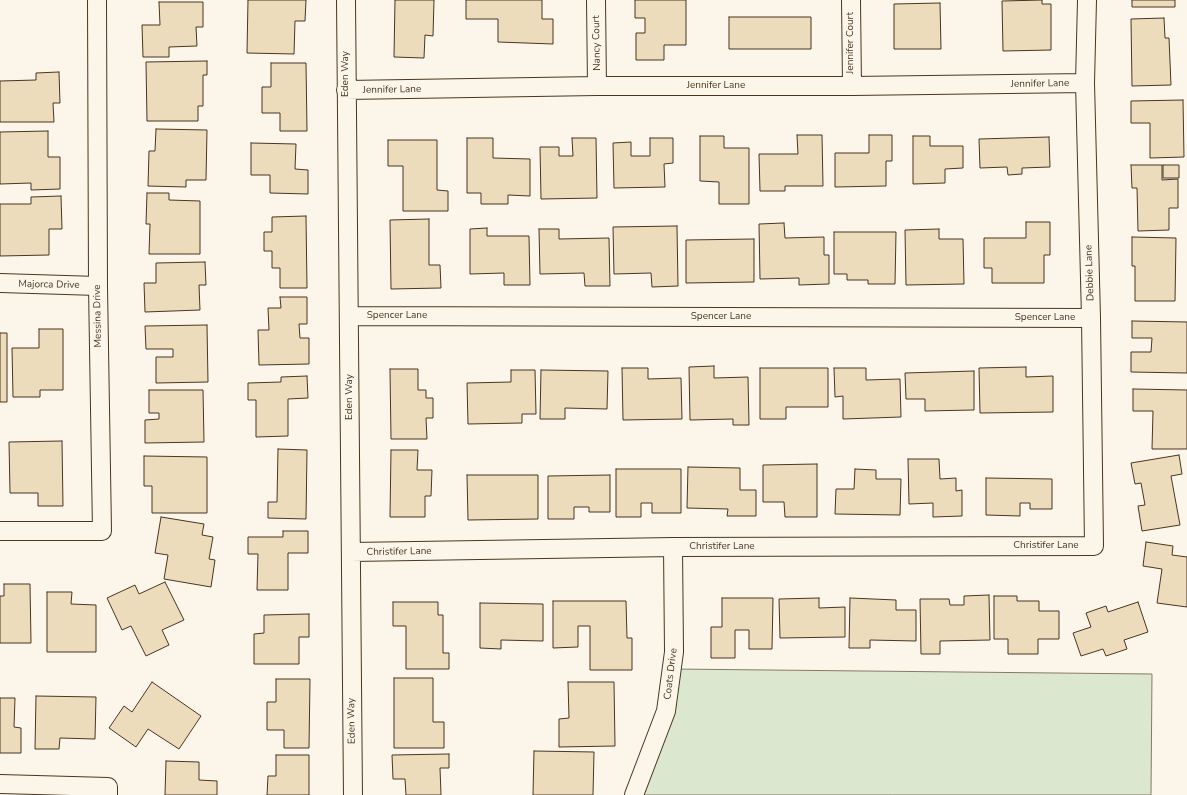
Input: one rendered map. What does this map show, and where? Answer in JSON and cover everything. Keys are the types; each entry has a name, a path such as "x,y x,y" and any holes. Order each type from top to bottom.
{"street":[{"name":"Messina Drive","path":"0,531 102,531 98,286 97,0"},
{"name":"Eden Way","path":"346,0 350,316 353,795"},
{"name":"Nancy Court","path":"596,0 597,86"},
{"name":"Jennifer Court","path":"851,0 852,86"},
{"name":"Debbie Lane","path":"1087,0 1085,83 1091,318 1094,546"},
{"name":"Jennifer Lane","path":"346,90 597,86 852,86 1085,83"},
{"name":"Majorca Drive","path":"0,283 98,286"},
{"name":"Spencer Lane","path":"350,316 1091,318"},
{"name":"Christifer Lane","path":"351,552 673,547 1094,546"},
{"name":"Coats Drive","path":"634,795 666,711 674,652 673,547"},
{"path":"0,784 108,787 108,795"}],"green space":[{"path":"672,669 1152,674 1151,795 634,795"}],"building":[{"path":"248,0 306,0 305,21 295,21 294,54 247,53"},
{"path":"395,0 434,0 433,36 425,35 424,58 394,57"},
{"path":"466,0 542,0 542,19 553,19 553,44 498,42 498,19 466,19"},
{"path":"635,0 686,0 686,45 664,45 664,60 636,60 636,33 645,33 645,18 635,18"},
{"path":"1042,0 1042,4 1051,4 1051,50 1003,51 1002,1"},
{"path":"1132,0 1175,0 1175,7 1132,7"},
{"path":"159,2 203,2 203,27 196,27 197,46 169,47 169,57 143,57 142,25 160,25"},
{"path":"940,3 941,49 894,49 894,4"},
{"path":"729,17 811,17 811,49 729,49"},
{"path":"1164,18 1165,38 1169,38 1171,85 1132,86 1131,19"},
{"path":"207,61 207,75 203,75 203,106 198,106 198,121 147,121 146,62"},
{"path":"271,63 306,63 307,131 280,131 280,113 262,113 262,87 271,87"},
{"path":"59,72 60,103 53,103 54,122 0,122 0,81 36,80 36,73"},
{"path":"1183,100 1184,157 1150,158 1150,123 1131,123 1131,101"},
{"path":"156,129 207,130 206,180 186,180 186,187 148,186 149,151 155,151"},
{"path":"48,131 48,157 60,157 60,189 31,190 31,183 0,184 0,132"},
{"path":"797,135 822,135 823,186 785,186 785,191 760,191 759,154 798,154"},
{"path":"869,135 892,135 892,161 886,161 886,186 835,187 835,153 869,153"},
{"path":"700,136 724,136 724,148 749,148 749,204 719,204 719,182 700,181"},
{"path":"913,136 930,136 930,146 963,146 963,168 945,169 945,183 913,184"},
{"path":"1049,137 1050,167 1022,168 1022,174 1008,175 1007,167 980,168 979,139"},
{"path":"467,138 493,138 493,158 530,159 530,196 508,195 508,204 481,204 481,193 467,193"},
{"path":"572,138 596,138 597,198 541,199 540,147 559,147 559,156 573,156"},
{"path":"650,138 673,138 673,163 664,164 665,187 614,188 613,143 631,142 631,156 650,156"},
{"path":"388,140 437,140 437,190 448,191 448,211 403,211 403,166 388,166"},
{"path":"251,143 296,144 295,169 308,170 308,194 270,193 270,175 251,175"},
{"path":"1131,165 1162,165 1162,180 1178,179 1178,208 1169,208 1169,230 1138,231 1137,188 1132,188"},
{"path":"1163,165 1179,165 1179,178 1163,178"},
{"path":"147,193 169,193 169,200 200,201 200,254 149,254 150,224 146,224"},
{"path":"61,196 62,229 49,229 49,255 0,256 0,204 31,204 31,197"},
{"path":"306,216 307,288 280,288 280,268 272,268 272,251 264,251 264,232 272,232 272,217"},
{"path":"429,219 429,265 440,265 441,288 391,289 390,220"},
{"path":"1026,222 1050,222 1050,255 1044,255 1044,283 992,283 992,268 984,268 984,238 1026,238"},
{"path":"784,223 785,238 824,237 824,255 829,255 829,284 799,285 799,278 760,279 759,224"},
{"path":"677,226 678,286 652,287 651,273 614,274 613,227"},
{"path":"487,228 487,236 529,236 530,285 504,285 504,273 470,274 470,229"},
{"path":"539,229 559,229 559,239 609,238 610,286 585,286 584,273 540,274"},
{"path":"939,229 939,239 963,239 964,284 906,285 905,230"},
{"path":"834,232 896,232 895,284 868,284 868,280 847,280 847,274 834,274"},
{"path":"1132,237 1176,238 1175,301 1135,301 1135,266 1132,266"},
{"path":"754,239 754,282 686,283 686,240"},
{"path":"205,262 206,285 199,285 200,310 145,312 144,283 156,283 156,263"},
{"path":"280,297 307,297 307,324 299,324 300,338 309,338 309,364 259,365 258,330 269,330 268,308 281,308"},
{"path":"1132,321 1187,322 1187,373 1131,372 1131,352 1151,352 1152,338 1132,338"},
{"path":"207,325 208,382 156,383 156,357 173,357 173,349 146,349 145,326"},
{"path":"39,329 63,329 63,390 40,390 40,397 13,397 12,348 39,348"},
{"path":"0,333 7,333 7,402 0,402"},
{"path":"714,366 714,378 748,377 749,425 733,425 733,419 690,420 689,367"},
{"path":"1026,367 1026,377 1053,376 1053,412 980,413 979,368"},
{"path":"622,368 648,368 648,379 681,378 682,419 623,420"},
{"path":"760,368 828,368 828,407 786,407 786,419 760,419"},
{"path":"834,368 866,368 866,380 900,379 901,417 843,419 843,396 835,397"},
{"path":"390,369 418,369 418,390 426,390 426,398 433,398 433,418 426,418 427,439 391,439"},
{"path":"511,370 535,370 536,414 522,414 522,423 468,424 467,383 511,382"},
{"path":"541,370 608,371 607,409 565,408 565,419 540,419"},
{"path":"974,371 974,410 925,411 925,399 906,399 905,373"},
{"path":"307,376 308,398 288,399 288,436 256,437 256,400 248,400 248,383 281,382 281,377"},
{"path":"1133,389 1187,390 1187,449 1152,449 1153,411 1133,411"},
{"path":"149,390 203,390 204,442 145,443 145,420 159,419 159,413 149,413"},
{"path":"62,441 63,506 38,506 38,493 10,493 9,442"},
{"path":"278,449 307,450 306,519 268,518 268,502 277,502"},
{"path":"391,450 418,450 417,470 432,470 431,496 425,496 425,517 390,517"},
{"path":"1179,455 1182,474 1171,476 1180,525 1142,531 1138,506 1145,505 1141,483 1135,484 1131,463"},
{"path":"144,456 207,457 207,513 152,513 152,486 144,486"},
{"path":"908,459 939,459 940,479 956,478 956,491 962,490 962,516 933,517 933,503 909,504"},
{"path":"817,464 817,517 785,517 784,502 763,502 763,465"},
{"path":"688,467 740,468 740,490 756,490 756,516 727,516 728,509 687,508"},
{"path":"616,469 681,469 681,513 652,513 652,503 641,503 641,517 616,517"},
{"path":"855,469 876,470 876,479 901,479 900,515 835,514 836,489 854,489"},
{"path":"467,475 538,475 538,519 468,520"},
{"path":"610,475 610,512 589,512 589,507 574,507 574,519 548,519 548,476"},
{"path":"986,478 1052,479 1052,509 1030,509 1030,503 1020,503 1020,516 986,515"},
{"path":"161,517 204,524 202,535 213,537 209,559 215,560 211,587 164,579 168,555 155,553"},
{"path":"283,531 308,531 308,553 288,553 288,590 257,590 258,554 248,554 248,537 283,537"},
{"path":"1146,542 1173,546 1172,555 1187,557 1187,607 1157,603 1162,569 1143,566"},
{"path":"165,582 184,620 162,630 169,645 146,656 131,626 122,630 107,598 135,585 139,594"},
{"path":"4,584 30,584 31,643 0,643 0,596 4,596"},
{"path":"47,592 72,592 71,604 96,605 96,652 47,652"},
{"path":"989,595 990,640 940,641 940,654 921,654 920,599 949,599 950,605 964,605 964,596"},
{"path":"994,596 1017,596 1017,601 1039,601 1039,611 1059,611 1059,639 1038,639 1038,654 1008,654 1008,639 994,639"},
{"path":"722,598 773,598 772,649 749,649 749,630 735,630 735,658 711,658 711,627 722,627"},
{"path":"819,598 819,608 845,607 845,637 780,638 779,599"},
{"path":"850,598 896,600 896,610 916,610 916,641 870,640 870,648 849,648"},
{"path":"553,601 626,601 627,638 632,638 632,670 590,670 590,626 578,626 578,647 553,648"},
{"path":"393,602 438,602 438,615 443,615 443,653 449,653 449,669 406,669 406,626 393,626"},
{"path":"1138,602 1148,632 1124,640 1127,649 1106,656 1103,649 1081,656 1073,633 1091,627 1086,613 1106,606 1108,612"},
{"path":"480,603 543,604 543,641 501,640 501,649 480,648"},
{"path":"309,614 309,637 299,637 299,664 254,664 254,634 264,633 264,615"},
{"path":"394,678 433,678 433,722 444,722 444,748 394,748"},
{"path":"276,679 310,679 309,748 284,748 284,730 267,730 267,702 276,702"},
{"path":"152,682 201,716 179,749 148,729 136,747 109,728 124,706 132,712"},
{"path":"568,682 614,682 615,746 559,747 559,719 569,718"},
{"path":"36,696 96,697 95,739 60,738 59,749 35,749"},
{"path":"0,698 15,698 14,727 21,728 21,753 0,753"},
{"path":"534,751 594,752 593,795 533,795"},
{"path":"449,754 449,768 440,768 441,795 406,795 405,779 393,779 392,755"},
{"path":"276,755 309,755 309,795 267,795 268,776 276,776"},
{"path":"166,761 199,762 199,780 217,781 217,795 165,795"}]}
